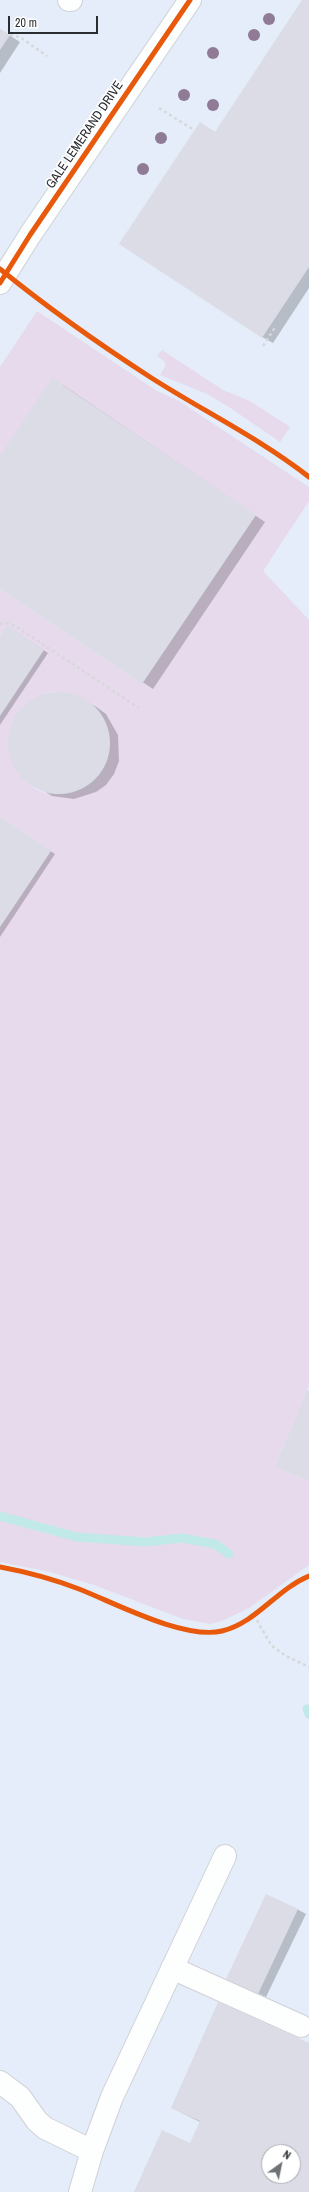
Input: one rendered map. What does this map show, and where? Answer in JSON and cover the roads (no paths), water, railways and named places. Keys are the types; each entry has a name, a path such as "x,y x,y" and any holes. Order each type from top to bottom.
{"street":[{"name":"GALE LEMERAND DRIVE","path":"0,284 30,235 190,0"},
{"path":"80,2192 92,2151 112,2098 225,1856"},
{"path":"172,1968 301,2026"},
{"path":"0,2082 20,2097 37,2121 45,2128 92,2151"}],"waterway":[{"path":"0,1516 77,1537 145,1542 182,1538 215,1544 229,1554"},
{"path":"307,1709 309,1714"}]}
